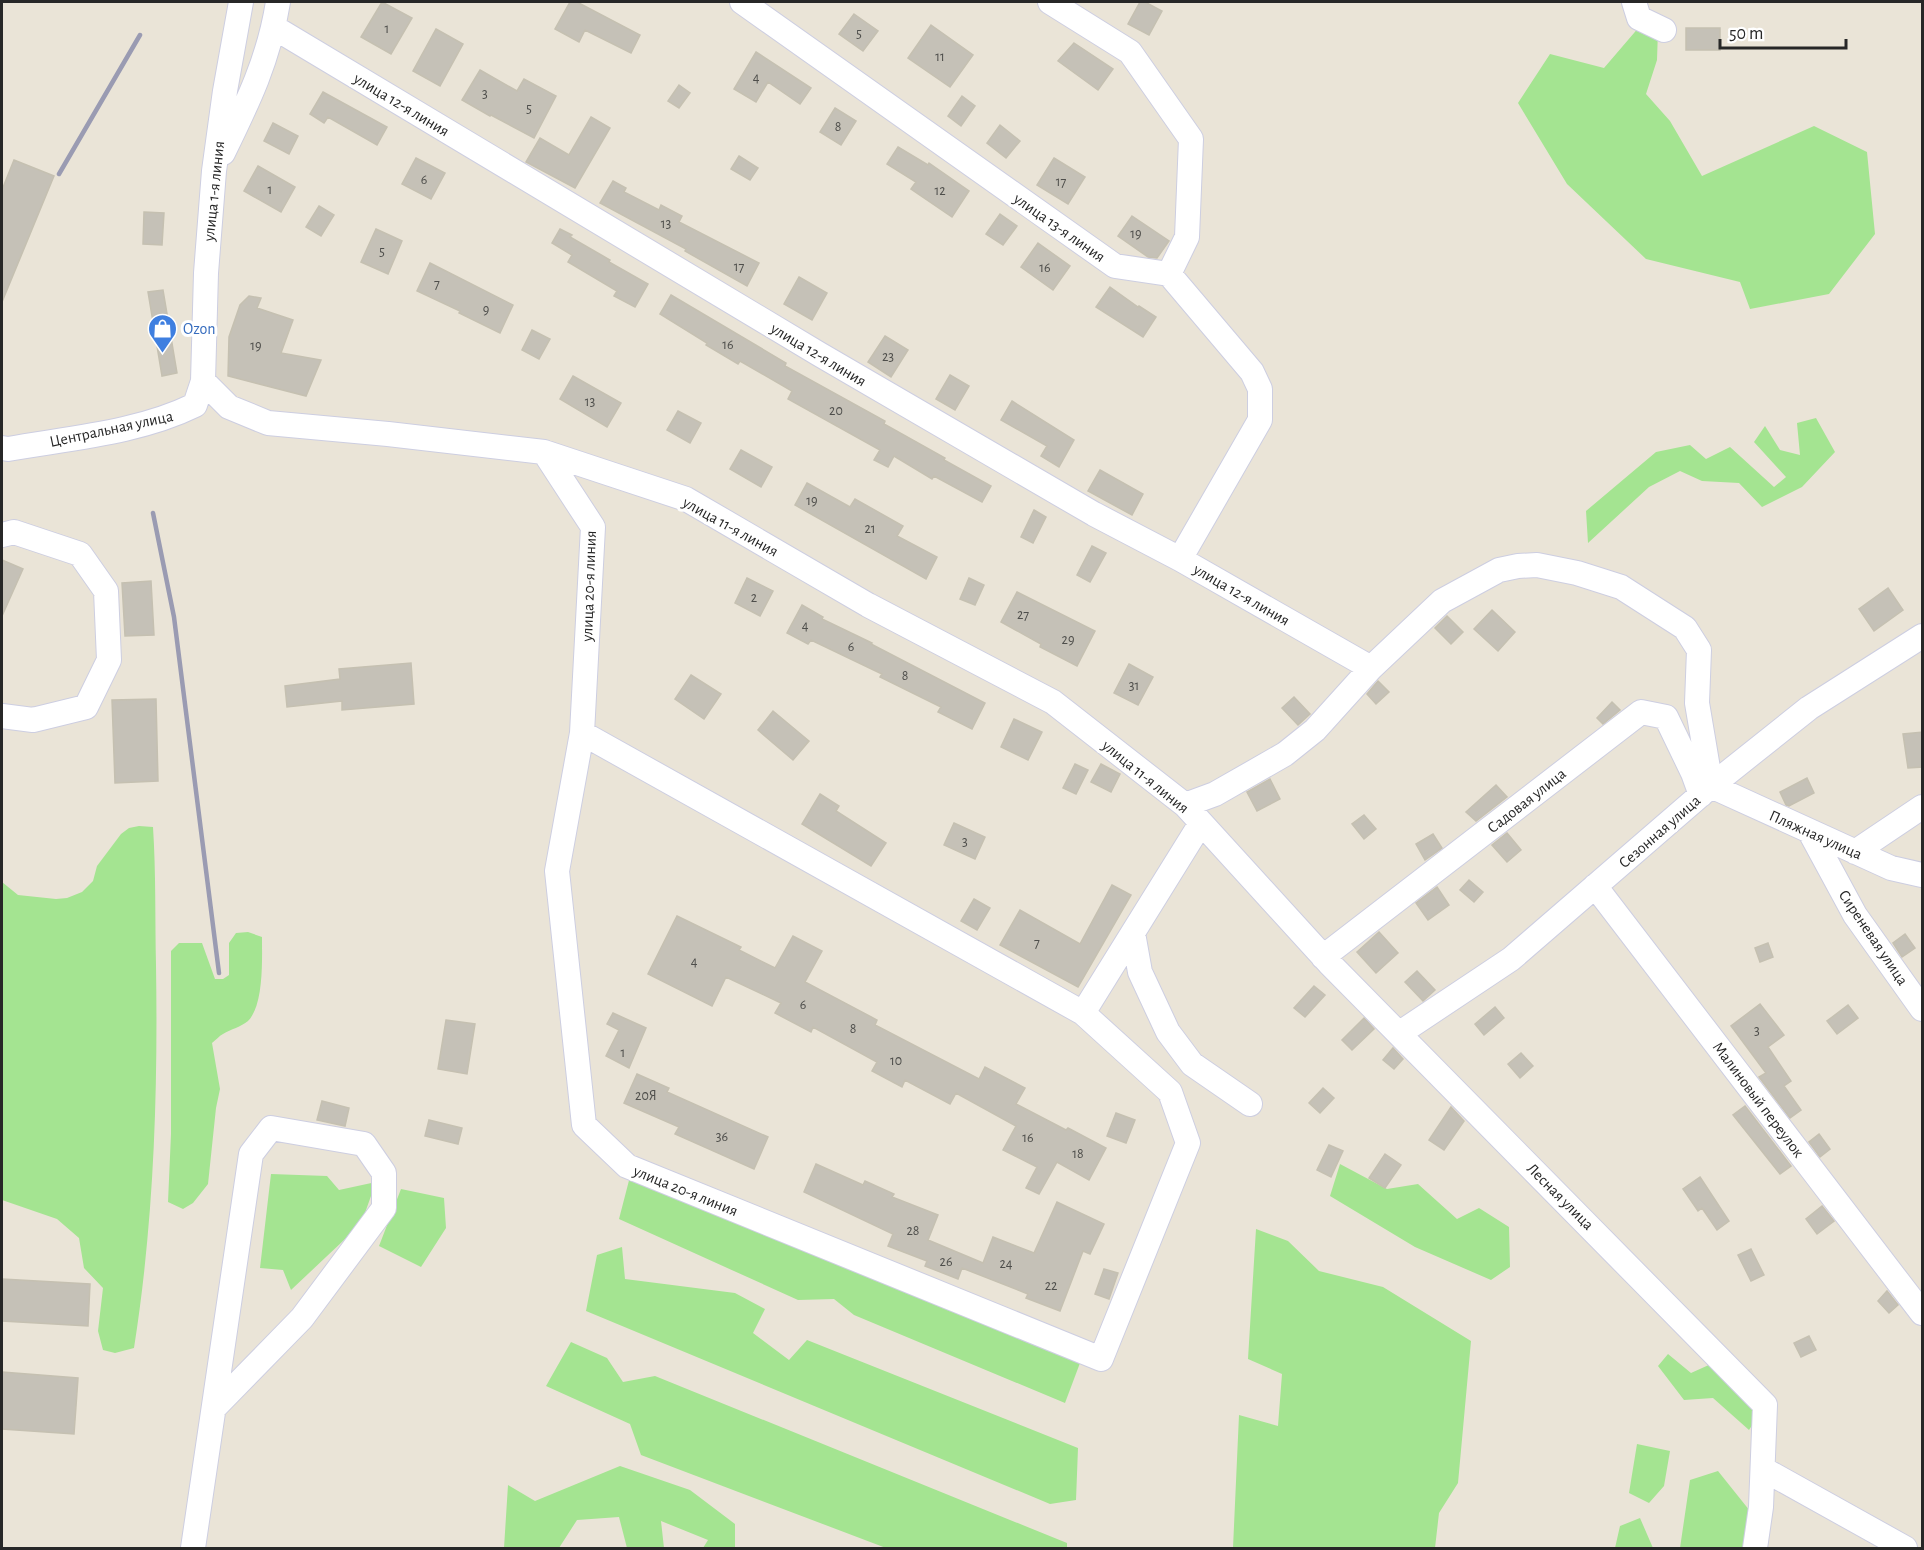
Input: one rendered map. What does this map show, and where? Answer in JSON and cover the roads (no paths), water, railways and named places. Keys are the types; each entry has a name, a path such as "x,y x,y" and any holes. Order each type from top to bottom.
{"street":[{"name":"улица 1-я линия","path":"203,381 206,273 214,171 225,91 242,2"},
{"path":"214,171 248,103 266,58 275,28 278,2"},
{"name":"улица 13-я линия","path":"742,2 1115,266 1169,274"},
{"path":"1050,2 1130,52 1191,139 1187,237 1169,274 1252,372 1260,389 1260,420 1180,559"},
{"path":"1634,2 1639,18 1664,30"},
{"name":"улица 12-я линия","path":"275,28 819,354 1094,514 1180,559 1371,668"},
{"name":"Центральная улица","path":"2,448 8,449 124,428 174,415 195,405 203,381"},
{"name":"улица 11-я линия","path":"203,381 229,407 268,423 544,452 686,499 868,604 1053,702 1193,814"},
{"name":"улица 20-я линия","path":"544,452 592,527 582,733 557,871 584,1125 627,1166 1101,1359 1188,1143 1170,1092 1083,1013"},
{"path":"2,536 14,532 80,554 106,591 109,660 86,707 33,720 2,716"},
{"path":"582,733 1083,1013 1133,933 1193,814 1215,794 1285,753 1315,730 1371,668 1442,601 1499,570 1537,565 1577,573 1621,586 1685,628 1699,650 1697,703 1706,791"},
{"name":"Сезонная улица","path":"1400,1034 1511,959 1706,791 1809,708 1923,636"},
{"name":"Садовая улица","path":"1323,957 1641,712 1666,717 1693,773 1706,791"},
{"name":"Пляжная улица","path":"1706,791 1810,832 1891,868 1923,875"},
{"path":"1855,852 1923,807"},
{"name":"Лесная улица","path":"1193,814 1323,957 1765,1405 1761,1507 1755,1548"},
{"name":"Сиреневая улица","path":"1810,832 1856,915 1923,1009"},
{"name":"Малиновый переулок","path":"1595,886 1923,1313"},
{"path":"1133,933 1140,972 1168,1032 1192,1064 1250,1104"},
{"path":"193,1548 251,1154 271,1128 364,1144 384,1173 384,1208 302,1318 214,1408"},
{"path":"1763,1469 1905,1548"}],"railway":[{"path":"59,174 140,35"},
{"path":"153,513 174,617 219,973"}],"place":[{"name":"Ozon","path":"162,354"}]}
